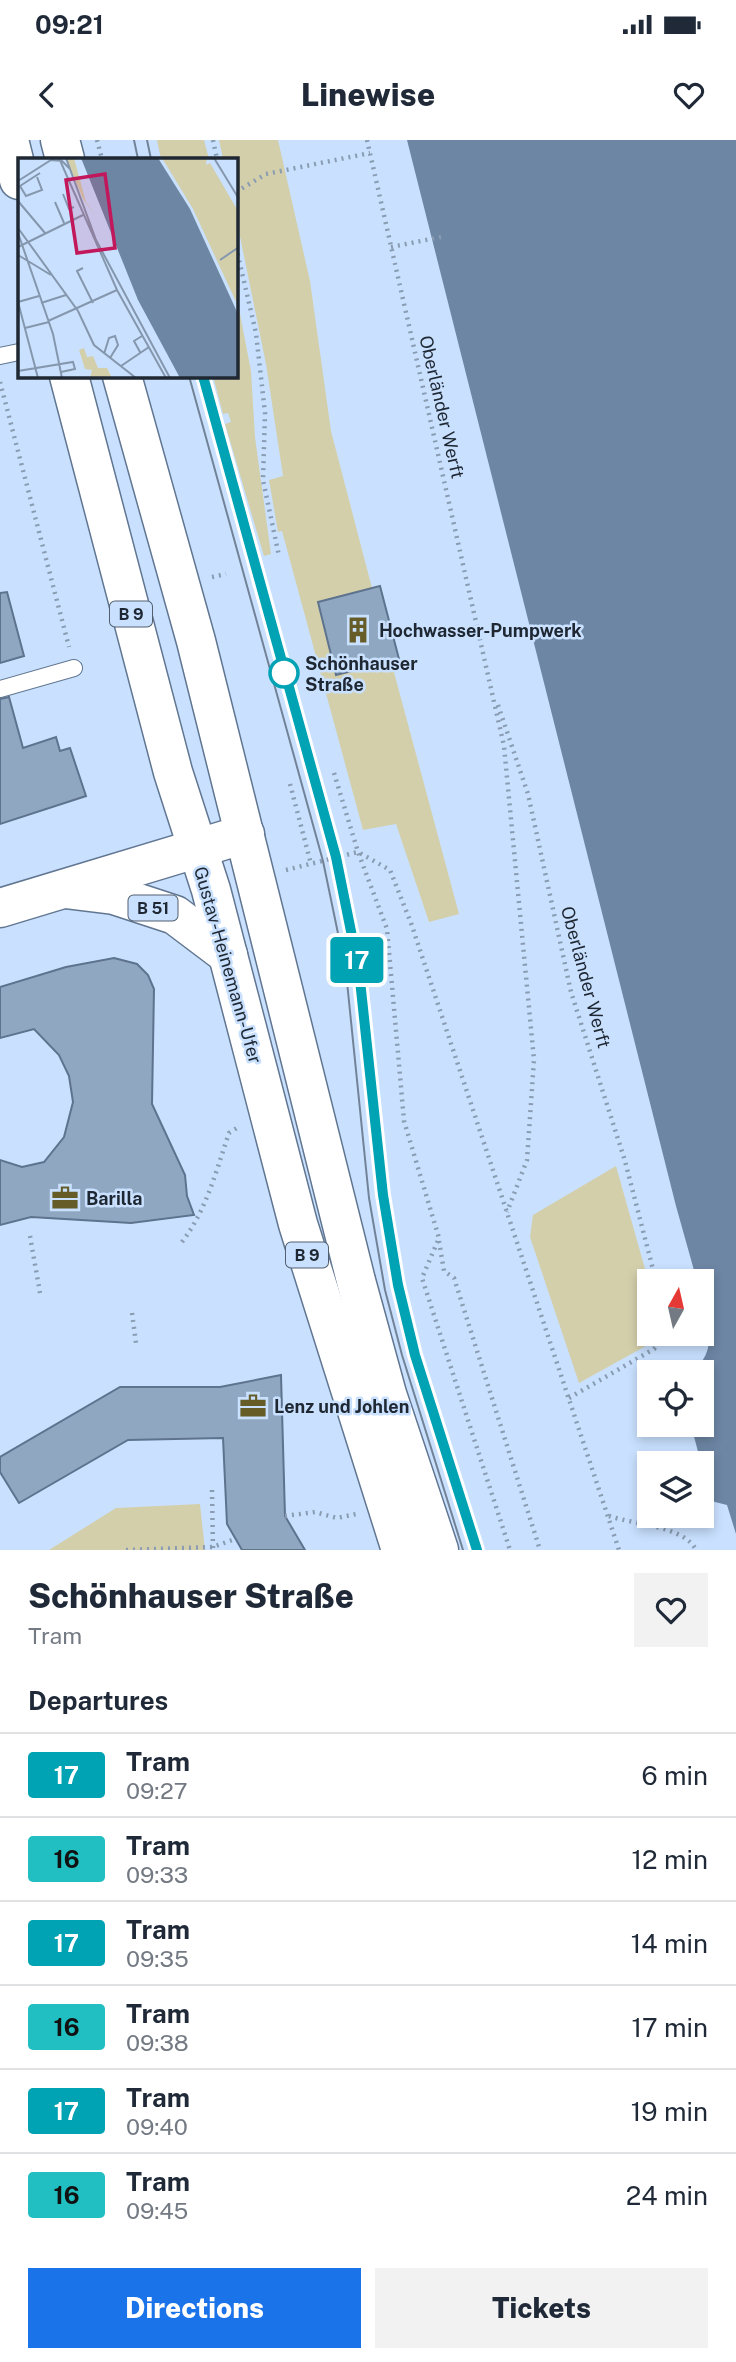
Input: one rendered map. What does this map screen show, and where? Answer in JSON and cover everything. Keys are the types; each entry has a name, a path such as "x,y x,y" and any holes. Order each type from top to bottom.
{"main road":[{"path":"9,140 18,176"},
{"path":"60,140 65,158"},
{"name":"Gustav-Heinemann-Ufer","path":"70,378 196,851 211,890 305,1248 401,1550"},
{"name":"B 9","path":"123,378 245,834 387,1394 439,1550"},
{"path":"0,908 196,851 245,834"},
{"name":"B 51","path":"65,889 114,895 175,915 228,955"}],"lane":[{"path":"0,356 18,352"},
{"path":"0,689 74,668"}],"path":[{"path":"97,140 102,158"},
{"path":"213,140 217,158"},
{"name":"Oberländer Werft","path":"367,140 504,746 534,1060 527,1160 507,1212"},
{"path":"238,191 266,174 370,153"},
{"path":"391,247 441,237"},
{"path":"238,256 256,333 265,413 263,480 279,556"},
{"path":"0,382 74,668"},
{"path":"212,577 226,574"},
{"name":"Oberländer Werft","path":"489,681 528,794 571,992 625,1161 653,1269"},
{"path":"334,774 358,852 387,929 404,1121 439,1238 444,1271 454,1278 540,1550"},
{"path":"290,784 311,864"},
{"path":"290,869 358,852 390,870 620,1550"},
{"path":"182,1242 197,1222 208,1198 229,1133 268,1109"},
{"path":"30,1236 40,1293"},
{"path":"439,1238 422,1278 510,1550"},
{"path":"132,1313 136,1343"},
{"path":"569,1398 657,1346"},
{"path":"212,1490 213,1548"},
{"path":"285,1516 315,1512 337,1518 353,1515"},
{"path":"609,1516 637,1525 679,1532 690,1538 696,1550"},
{"path":"126,1550 213,1548 235,1539"}],"shaded area":[{"path":"157,140 204,140 209,158 161,158"},
{"path":"219,140 278,140 310,281 331,431 372,588 318,603 336,675 391,661 459,914 429,922 396,824 363,830 282,531 278,532 269,480 283,476 266,364 238,227 238,158 223,158"},
{"path":"238,303 251,371 255,437 271,554 264,556 225,424 231,422 228,413 223,414 214,378 238,378"},
{"path":"616,1166 645,1269 637,1269 637,1346 646,1346 579,1383 530,1237 533,1215"},
{"path":"200,1504 205,1550 49,1550 116,1508"}],"water":[{"path":"407,140 736,140 736,1534 727,1505 714,1502 714,1451 698,1451 694,1437 714,1437 714,1360 703,1360 708,1346 714,1346 714,1269 694,1269"}],"building":[{"name":"Hochwasser-Pumpwerk","path":"380,586 399,659 336,675 318,602"},
{"path":"7,592 24,656 0,663 0,593"},
{"path":"9,697 23,748 56,737 60,751 70,748 86,796 0,824 0,699"},
{"path":"114,958 137,964 148,975 154,989 152,1104 185,1175 187,1196 194,1215 131,1223 31,1217 0,1225 0,1160 22,1167 44,1162 64,1137 73,1102 69,1076 59,1055 34,1029 0,1038 0,987 66,967"},
{"path":"281,1375 285,1516 305,1550 242,1550 227,1524 223,1438 128,1440 19,1503 0,1472 0,1457 120,1387 220,1387"}],"tram line":[{"path":"134,140 138,158"},
{"path":"147,140 151,158"},
{"path":"190,378 323,861 346,972 369,1198 385,1290 402,1355 463,1550"},
{"path":"204,378 336,857 359,971 383,1195 398,1285 415,1355 477,1550"},
{"name":"17","path":"204,378 336,857 359,971 376,1139 398,1285 415,1355 477,1550"}],"place":[{"name":"Hochwasser-Pumpwerk","path":"358,630"},
{"name":"Schönhauser Straße","path":"284,673"},
{"name":"Barilla","path":"65,1198"},
{"name":"Lenz und Johlen","path":"253,1406"}]}
